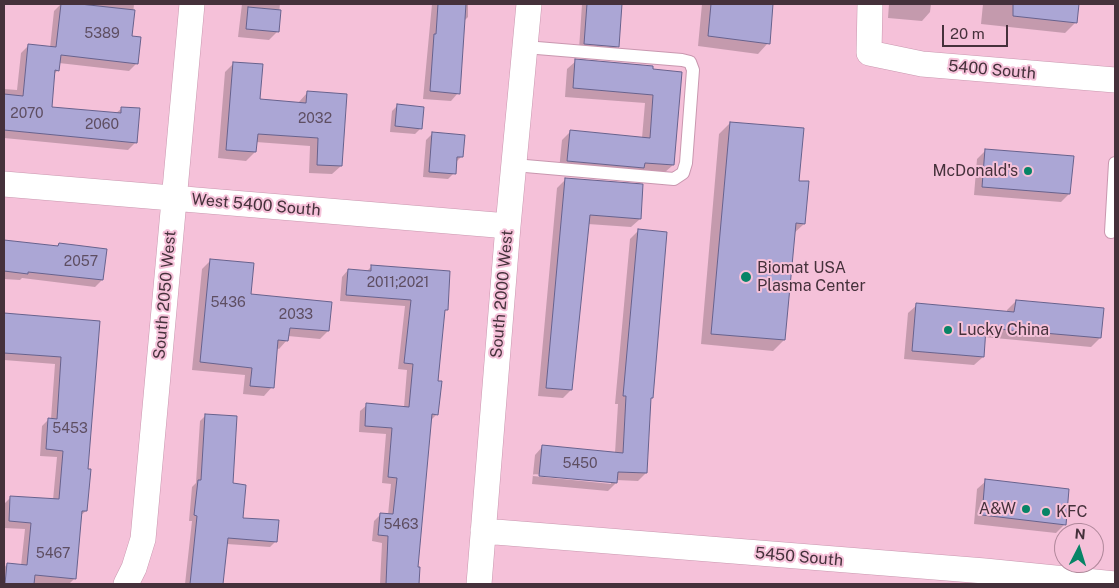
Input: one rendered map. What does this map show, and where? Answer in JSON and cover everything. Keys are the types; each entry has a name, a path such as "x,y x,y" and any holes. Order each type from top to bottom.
{"street":[{"name":"South 2050 West","path":"126,584 134,568 143,539 192,4"},
{"name":"South 2000 West","path":"479,584 508,226 529,4"},
{"name":"5400 South","path":"870,4 869,53 922,64 1115,80"},
{"name":"West 5400 South","path":"4,184 508,226"},
{"name":"5450 South","path":"483,530 984,578 1115,584"}],"lane":[{"path":"514,164 674,178 683,173 686,163 693,70 690,62 525,47"},
{"path":"1111,232 1115,163"}],"building":[{"path":"61,4 80,4 135,10 132,36 141,37 138,64 61,55 59,71 55,70 52,107 121,113 121,107 140,108 137,143 4,130 4,94 23,96 28,44 56,47"},
{"path":"438,4 466,4 460,94 430,91"},
{"path":"587,4 622,4 619,47 584,44"},
{"path":"711,4 773,4 770,44 708,36"},
{"path":"1013,4 1079,4 1077,23 1013,16"},
{"path":"248,7 281,10 279,32 246,29"},
{"path":"575,59 653,66 653,69 682,72 674,165 645,163 644,168 567,161 570,130 650,138 653,95 573,88"},
{"path":"233,62 263,64 260,99 306,103 307,91 347,94 342,166 317,165 318,138 258,134 256,152 226,150"},
{"path":"397,104 424,107 422,129 395,126"},
{"path":"730,122 804,128 799,181 809,181 805,224 796,223 785,340 711,334"},
{"path":"432,132 465,135 463,157 457,157 456,174 429,172"},
{"name":"McDonald's","path":"985,149 1074,156 1070,194 982,187"},
{"path":"565,178 643,184 641,219 590,215 572,390 546,388"},
{"path":"638,229 667,232 653,398 651,398 647,473 618,472 617,483 539,476 542,445 623,453 626,396 623,396"},
{"path":"4,240 58,246 59,243 107,249 103,280 4,271"},
{"path":"210,259 254,263 251,294 332,302 329,331 290,328 288,341 278,340 274,388 250,386 252,368 200,362"},
{"path":"371,265 450,271 448,310 445,310 438,381 442,381 438,415 432,414 418,567 420,567 419,584 386,584 388,536 378,535 380,513 393,514 397,478 388,477 392,428 365,426 366,403 409,407 413,364 404,363 411,300 346,295 348,269 371,271"},
{"path":"1016,300 1104,308 1101,338 986,328 984,357 912,351 916,303 1014,312"},
{"path":"4,313 100,321 88,469 91,469 87,511 82,511 76,579 35,575 34,584 5,584 7,563 27,565 31,523 9,521 10,496 59,499 63,451 46,449 48,418 57,419 61,357 4,353"},
{"path":"205,414 237,416 233,483 246,485 243,518 279,520 277,542 228,538 223,584 190,584 197,516 194,515 198,480 201,480"},
{"path":"985,479 1069,489 1066,523 1054,524 982,515"}],"place":[{"name":"McDonald's","path":"1028,171"},
{"name":"Biomat USA Plasma Center","path":"746,277"},
{"name":"Lucky China","path":"948,330"},
{"name":"A&W","path":"1026,509"},
{"name":"KFC","path":"1046,512"}]}
